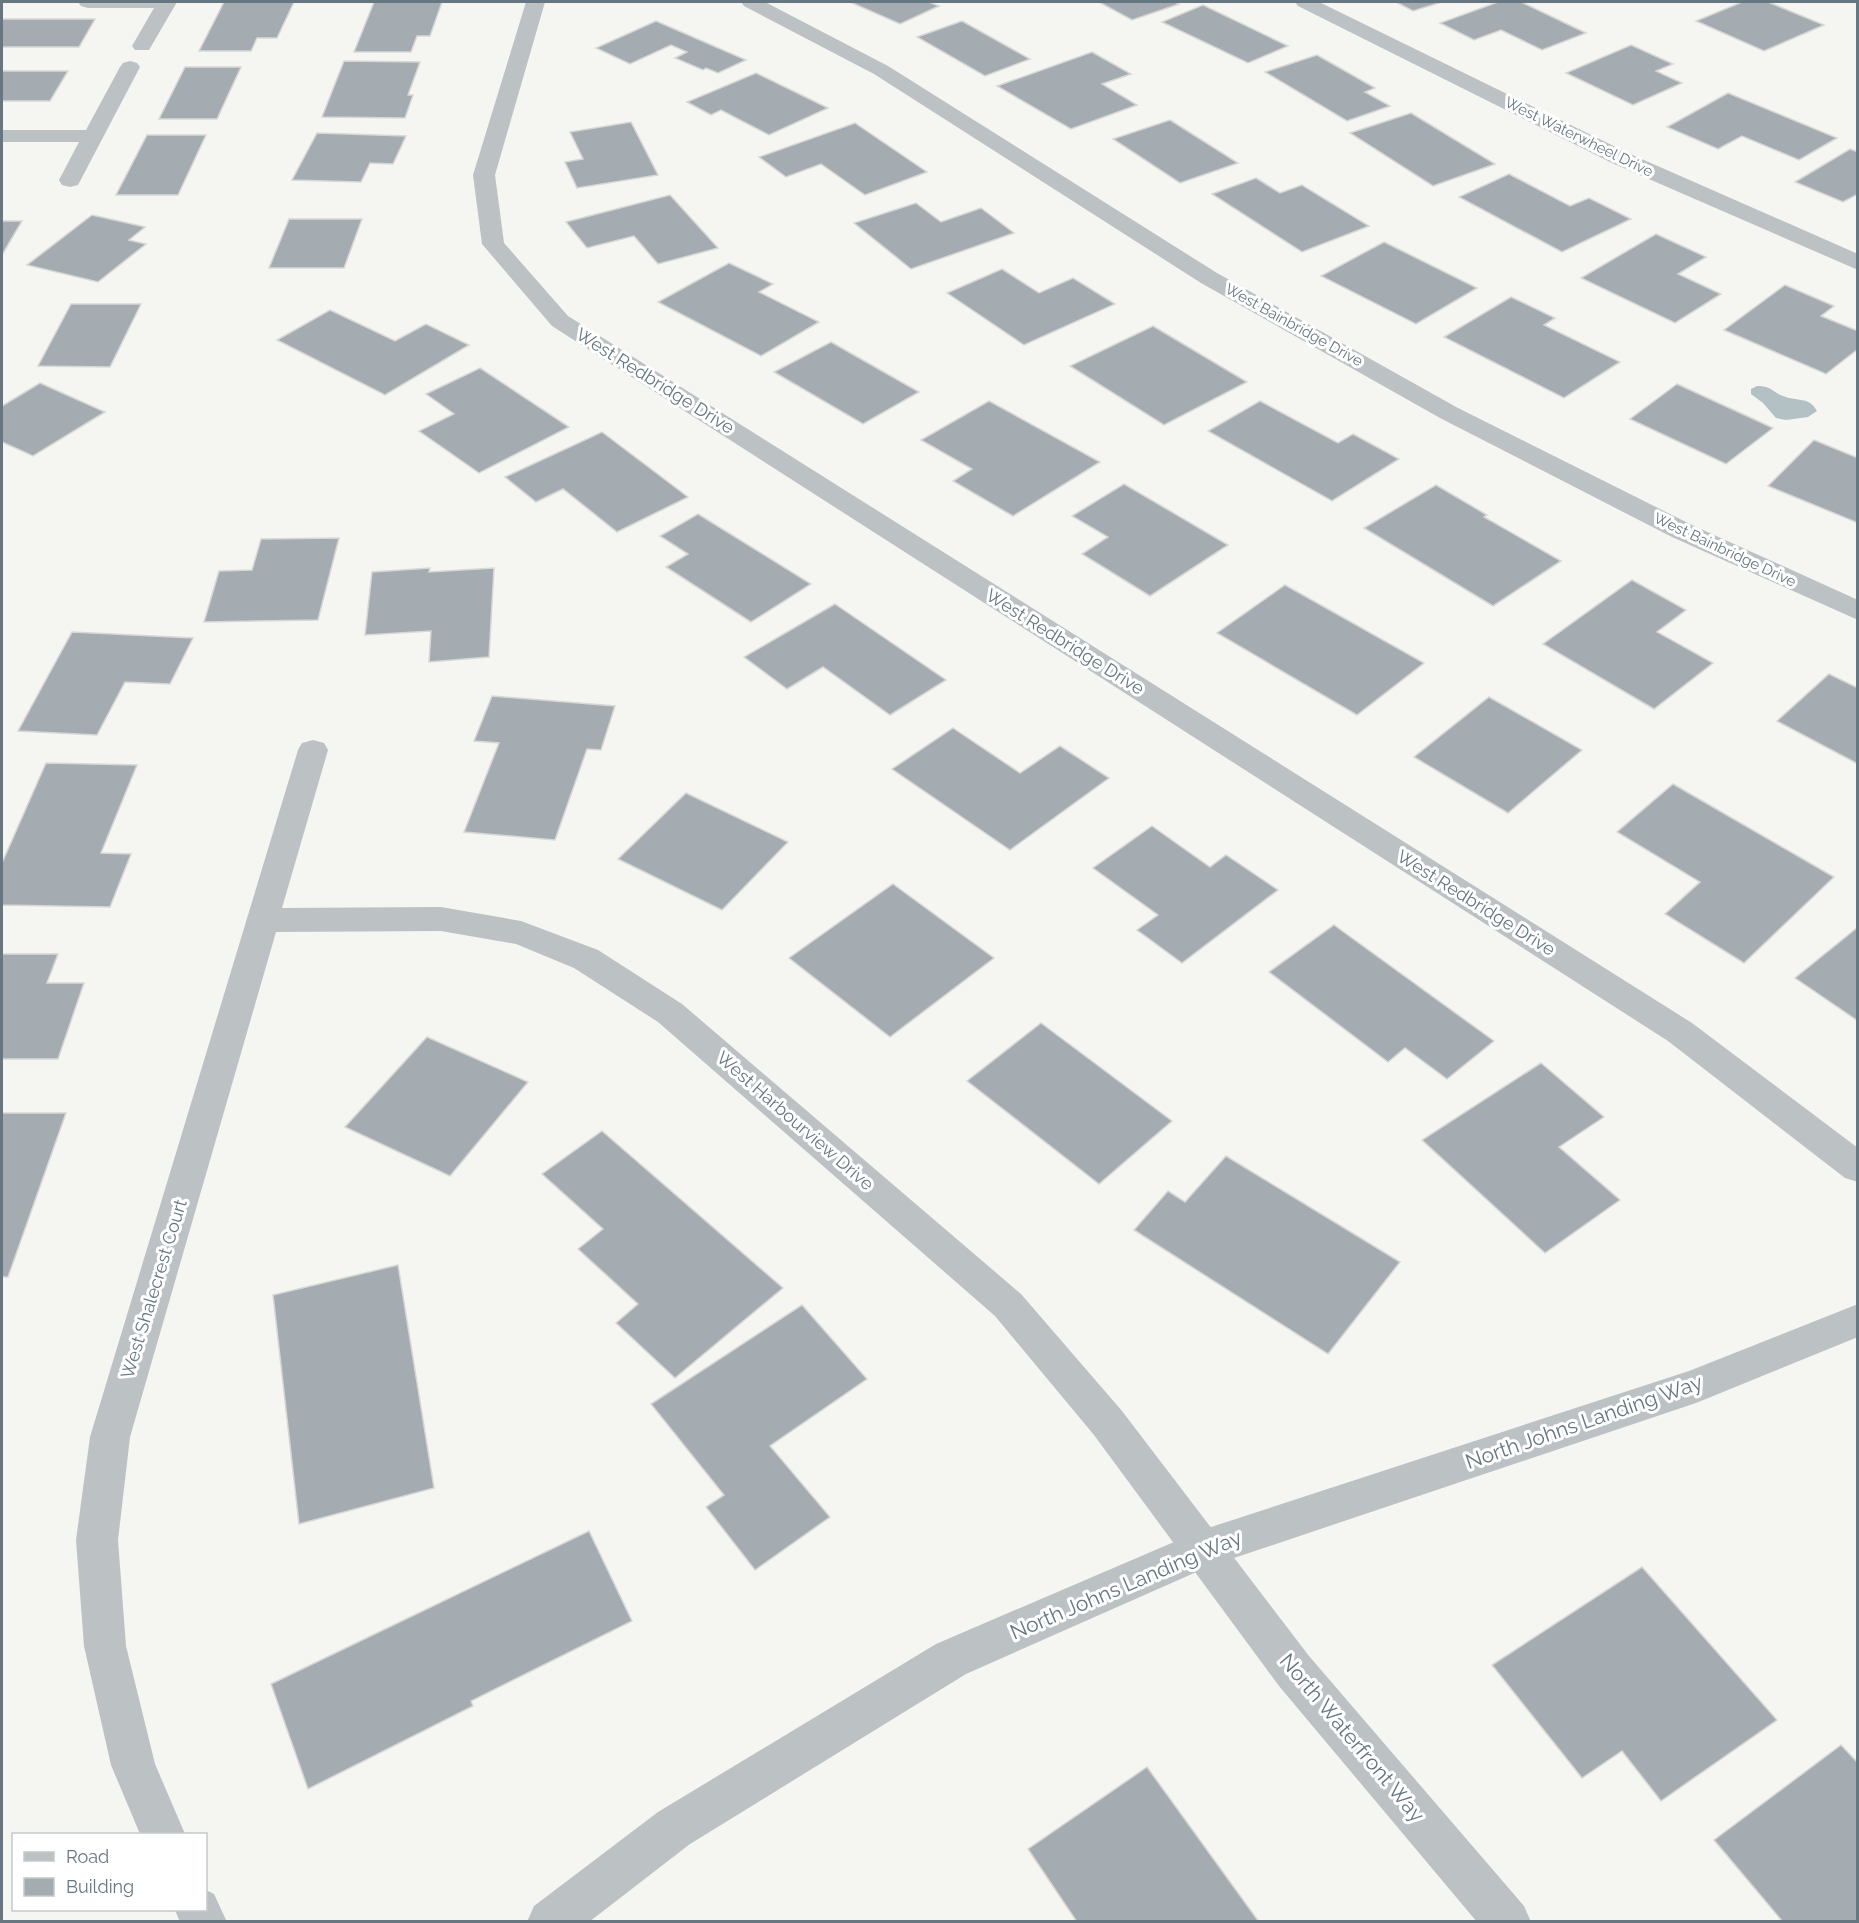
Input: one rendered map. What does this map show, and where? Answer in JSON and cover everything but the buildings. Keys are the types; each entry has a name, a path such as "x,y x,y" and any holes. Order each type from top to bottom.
{"street":[{"path":"88,2 167,2 142,46"},
{"name":"West Redbridge Drive","path":"535,2 484,175 493,244 560,321 1680,1032 1857,1168"},
{"name":"West Bainbridge Drive","path":"751,2 881,70 1209,278 1449,413 1682,531 1857,611"},
{"name":"West Waterwheel Drive","path":"1305,2 1620,159 1857,263"},
{"path":"70,180 130,67"},
{"path":"2,136 92,136"},
{"name":"West Shalecrest Court","path":"162,1833 134,1765 105,1646 97,1539 110,1437 313,750"},
{"name":"West Harbourview Drive","path":"264,920 441,919 521,933 586,959 670,1013 1008,1305 1108,1424 1202,1549"},
{"name":"North Johns Landing Way","path":"550,1922 674,1828 951,1659 1202,1549 1696,1386 1857,1320"},
{"name":"North Waterfront Way","path":"1202,1549 1294,1671 1508,1922"}],"shaded area":[{"path":"1757,386 1769,388 1788,398 1806,401 1817,411 1808,417 1786,420 1776,418 1763,403 1751,394 1751,389"}]}
